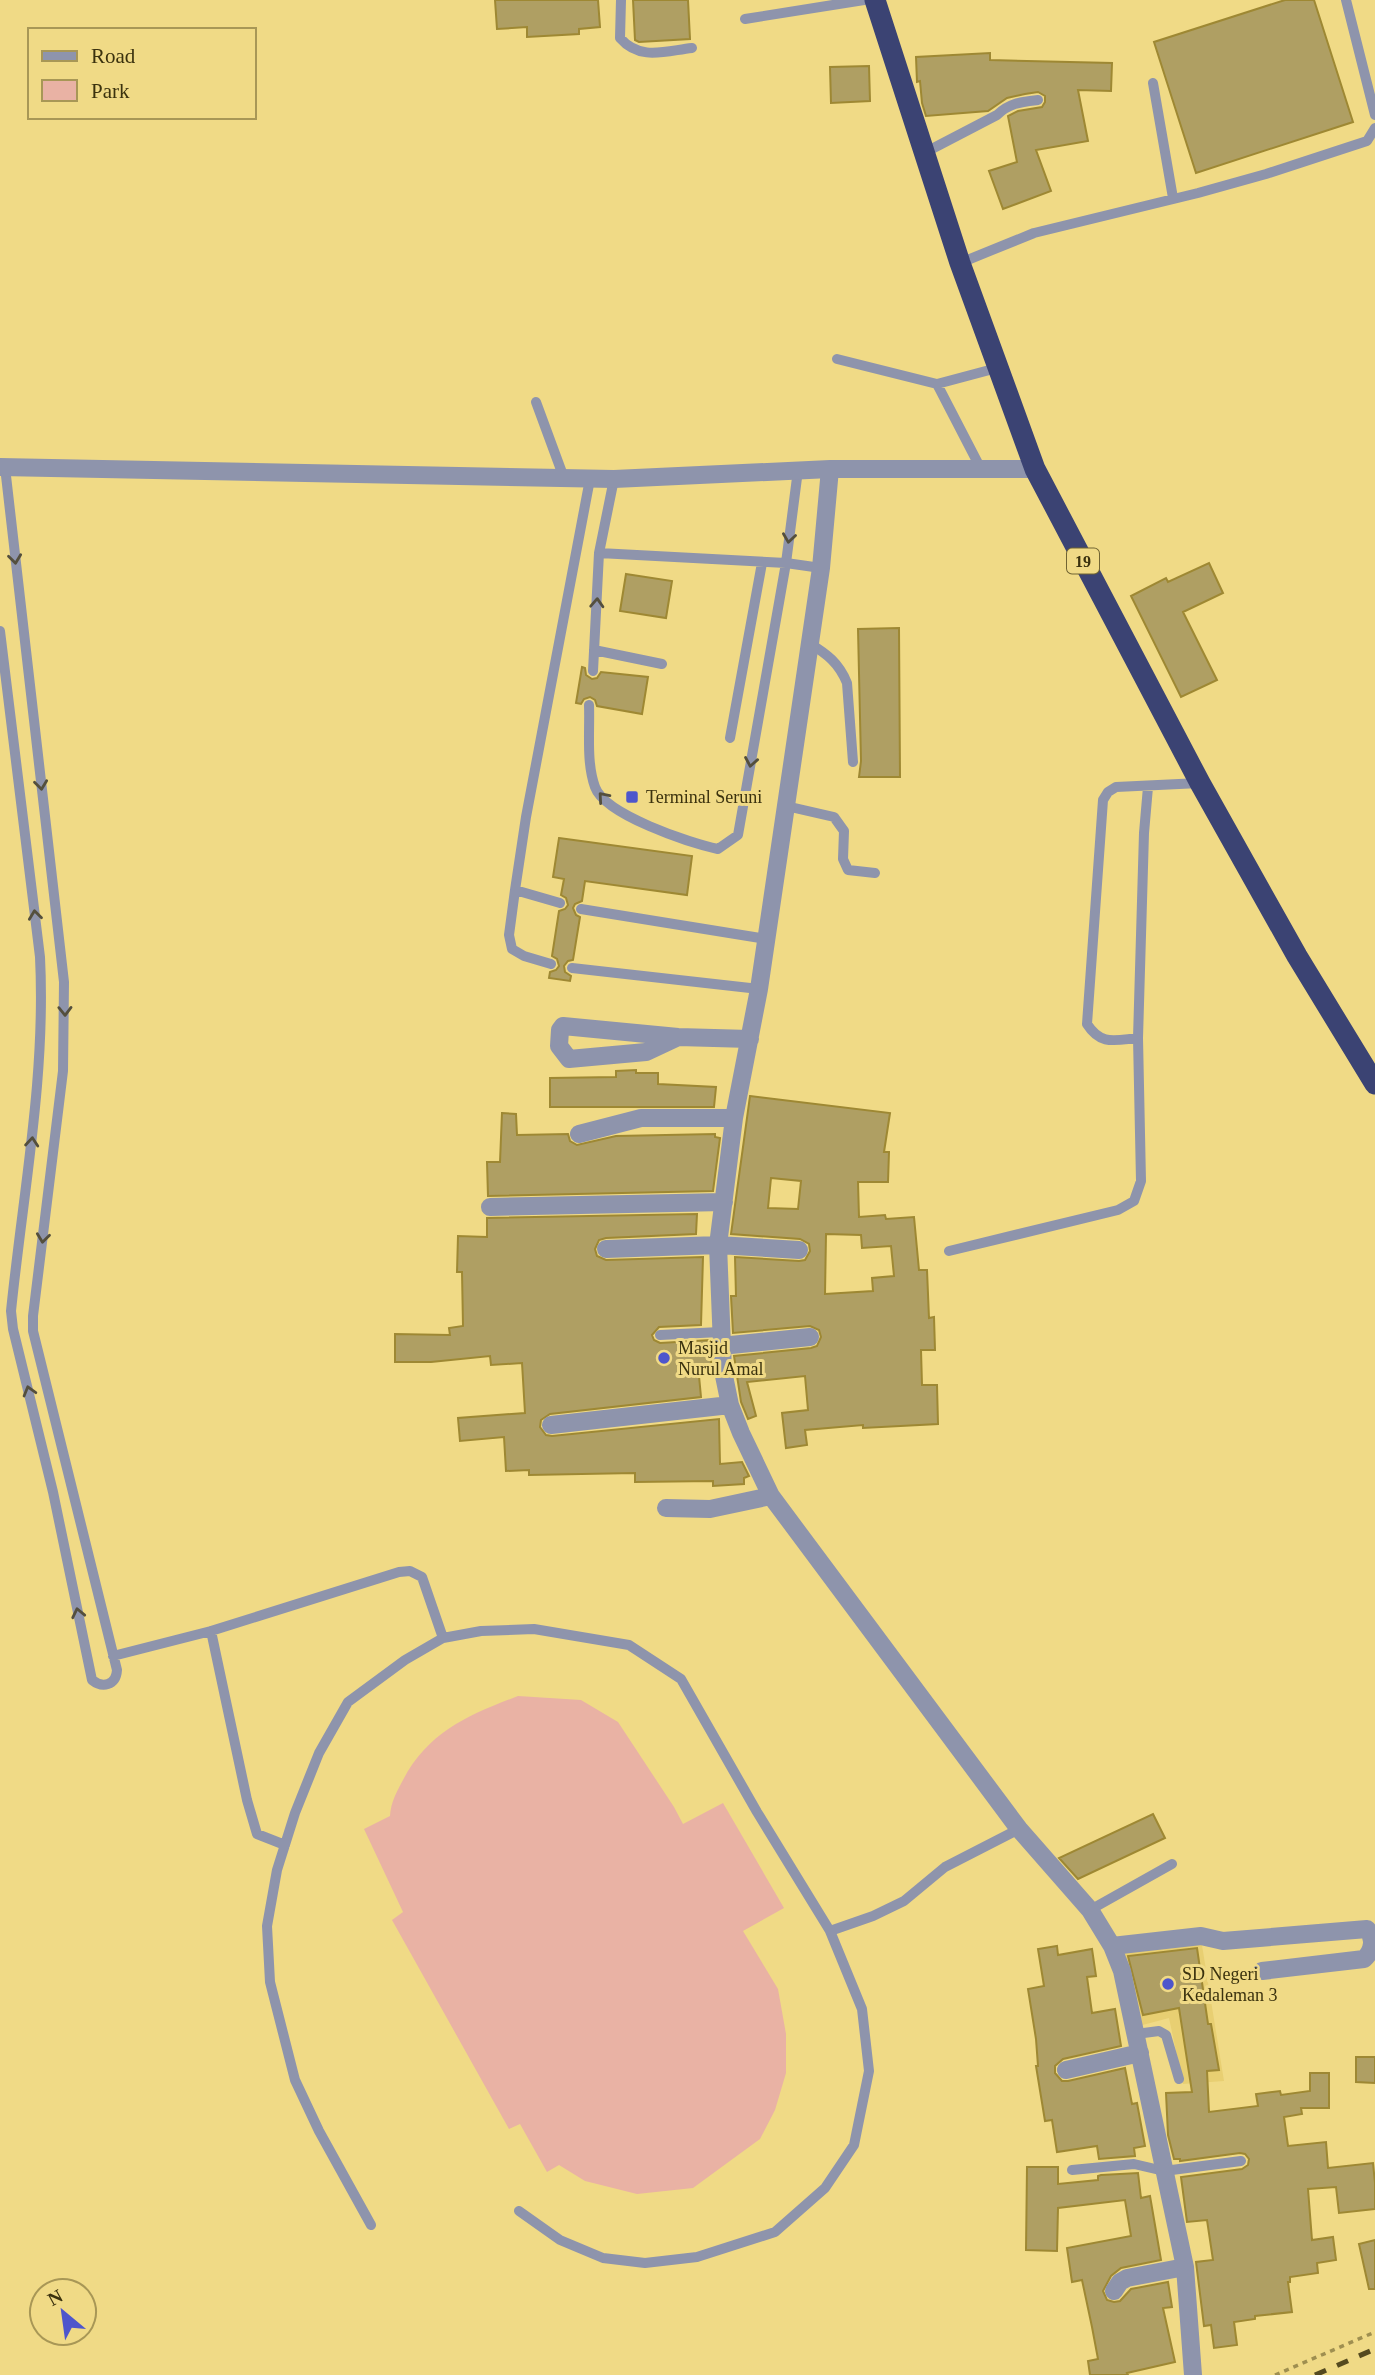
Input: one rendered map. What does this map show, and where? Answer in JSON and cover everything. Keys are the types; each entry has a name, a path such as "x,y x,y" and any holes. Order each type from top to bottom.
{"highway":[{"name":"19","path":"875,0 960,262 1035,469 1200,783 1297,956 1375,1084"}],"street":[{"path":"2,467 590,479 830,469 1035,469"},
{"path":"830,469 821,568 759,989 734,1118 718,1245 723,1371 730,1405 771,1496 1019,1829 1090,1910 1112,1946 1122,1971 1185,2267 1193,2375"},
{"path":"678,1037 646,1052 623,1055 569,1059 559,1046 560,1030 564,1026 678,1037 750,1039"},
{"path":"579,1134 641,1118 734,1118"},
{"path":"490,1207 724,1202"},
{"path":"606,1249 718,1245 799,1250"},
{"path":"721,1339 810,1337"},
{"path":"551,1425 730,1405"},
{"path":"666,1507 710,1509 771,1496"},
{"path":"1112,1946 1201,1936 1223,1941 1367,1929 1371,1933 1372,1951 1364,1959 1262,1971"},
{"path":"1066,2070 1140,2053"},
{"path":"1114,2291 1120,2282 1127,2278 1185,2267"}],"lane":[{"path":"621,0 620,38 628,48 640,53 692,48"},
{"path":"745,19 864,0"},
{"path":"1346,0 1375,115"},
{"path":"1153,83 1173,198"},
{"path":"924,153 997,115 1005,107 1017,102 1038,100"},
{"path":"960,262 1034,233 1266,174 1367,141 1375,128"},
{"path":"837,359 937,384 997,368"},
{"path":"937,384 981,469"},
{"path":"536,402 564,478"},
{"path":"0,631 41,978 42,1008 32,1150 13,1295 13,1329 52,1492 92,1680 99,1685 112,1682 116,1677 113,1656 33,1331 63,1071 64,982 2,467"},
{"path":"589,705 590,764 595,789 613,808 688,842 718,849 738,835 786,563 799,470"},
{"path":"551,964 524,956 512,949 509,935 526,817 590,479"},
{"path":"593,671 599,553 614,479"},
{"path":"599,553 786,563 821,568"},
{"path":"730,738 762,563"},
{"path":"809,643 831,656 847,682 853,762"},
{"path":"594,650 662,664"},
{"path":"1138,1038 1108,1041 1094,1036 1087,1024 1103,800 1108,792 1116,787 1200,783"},
{"path":"949,1251 1118,1210 1134,1201 1141,1181 1138,1038 1144,833 1148,787"},
{"path":"786,806 834,817 844,831 843,859 848,870 875,873"},
{"path":"515,890 560,903"},
{"path":"581,909 766,939"},
{"path":"572,968 759,989"},
{"path":"41,978 64,982"},
{"path":"660,1335 721,1339"},
{"path":"113,1656 211,1631 399,1572 410,1571 422,1577 443,1638"},
{"path":"371,2225 319,2131 295,2080 271,1982 267,1926 285,1845 319,1753 348,1702 405,1660 443,1638 481,1631 534,1629 629,1645 681,1679 757,1812 830,1931 862,2009 869,2071 854,2145 825,2188 775,2232 697,2257 645,2263 603,2258 560,2240 519,2211"},
{"path":"211,1631 247,1800 257,1834 285,1845"},
{"path":"830,1931 873,1916 904,1901 945,1867 1019,1829"},
{"path":"1090,1910 1172,1864"},
{"path":"1136,2034 1159,2031 1166,2035 1179,2079"},
{"path":"1072,2170 1134,2164 1164,2171 1241,2161"}],"path":[{"path":"1275,2375 1375,2332"}],"shaded area":[{"name":"SD Negeri Kedaleman 3","path":"1201,1939 1224,2081 1183,2084 1169,2018 1135,2027 1123,1951"}],"green space":[{"path":"518,1696 581,1700 618,1722 683,1824 723,1803 784,1908 743,1931 778,1989 786,2034 786,2073 775,2110 760,2139 693,2188 637,2194 585,2181 559,2165 547,2172 520,2124 509,2129 392,1920 403,1912 364,1829 390,1816 396,1793 413,1763 438,1737 467,1718"}],"building":[{"path":"495,0 598,0 600,27 579,29 579,34 527,37 527,27 497,29"},
{"path":"633,0 688,0 690,39 635,40"},
{"path":"1285,0 1314,0 1353,122 1196,173 1154,42"},
{"path":"990,53 990,60 1112,63 1111,91 1078,90 1088,141 1036,150 1051,191 1003,209 989,171 1017,162 1008,116 1018,111 1042,107 1045,96 1038,92 1007,98 988,111 926,116 920,81 917,82 916,57"},
{"path":"869,66 870,101 831,103 830,67"},
{"path":"1209,563 1223,593 1183,612 1217,680 1181,697 1131,596 1166,578 1168,582"},
{"path":"626,574 672,581 666,618 620,611"},
{"path":"899,628 900,777 859,777 861,761 858,629"},
{"path":"582,667 592,679 597,678 601,672 648,677 642,714 597,706 595,700 590,697 584,699 581,704 576,703"},
{"path":"559,838 692,856 687,895 585,881 582,901 573,908 580,917 573,960 564,966 565,972 571,976 570,981 549,978 550,972 559,966 557,959 552,956 559,911 568,905 566,898 561,895 564,879 553,877"},
{"path":"636,1070 636,1073 658,1073 658,1084 716,1087 714,1107 550,1107 550,1078 616,1077 616,1071"},
{"path":"750,1096 890,1113 884,1152 889,1152 888,1182 858,1182 859,1217 914,1217 919,1270 927,1270 929,1318 934,1317 935,1350 921,1350 922,1385 937,1385 938,1424 863,1428 863,1425 805,1430 807,1445 786,1448 782,1413 808,1410 805,1376 747,1382 756,1416 748,1419 741,1402 734,1356 811,1348 817,1346 821,1337 819,1330 810,1326 733,1333 731,1296 736,1296 735,1257 799,1261 805,1260 810,1251 809,1244 800,1239 731,1234","holes":["771,1178 801,1181 798,1209 768,1208","826,1234 861,1235 862,1248 891,1246 894,1276 872,1278 873,1291 825,1294"]},
{"path":"502,1113 516,1114 517,1135 568,1134 570,1141 577,1145 616,1136 715,1134 715,1137 720,1138 713,1191 488,1196 487,1162 500,1162"},
{"path":"697,1214 696,1234 606,1238 599,1240 595,1249 597,1256 606,1260 703,1257 701,1325 659,1327 652,1335 654,1340 660,1343 710,1340 712,1376 699,1376 701,1397 550,1414 541,1420 540,1427 546,1435 552,1436 719,1419 720,1464 742,1462 749,1476 744,1478 744,1484 713,1486 713,1481 635,1482 635,1473 529,1475 529,1470 506,1471 504,1437 460,1441 458,1418 525,1413 522,1363 491,1365 490,1356 431,1362 395,1362 395,1334 450,1335 449,1328 463,1326 462,1272 457,1272 458,1236 487,1237 487,1218"},
{"path":"1153,1814 1165,1838 1078,1879 1059,1858"},
{"path":"1057,1946 1058,1955 1092,1949 1096,1976 1087,1977 1092,2013 1115,2009 1121,2046 1063,2059 1055,2066 1055,2073 1062,2081 1068,2081 1125,2068 1132,2104 1137,2103 1145,2146 1134,2148 1135,2156 1099,2159 1097,2146 1057,2152 1052,2120 1045,2121 1028,1989 1044,1986 1038,1949"},
{"path":"1197,1948 1208,2024 1211,2024 1219,2070 1207,2071 1209,2112 1258,2106 1256,2094 1280,2091 1281,2095 1310,2091 1310,2073 1329,2073 1329,2108 1301,2108 1302,2114 1284,2117 1288,2146 1326,2142 1328,2168 1373,2163 1375,2183 1375,2209 1339,2213 1336,2187 1308,2189 1312,2240 1333,2237 1336,2260 1317,2263 1318,2273 1290,2277 1288,2282 1292,2312 1255,2316 1255,2319 1234,2322 1237,2345 1214,2348 1211,2325 1204,2326 1196,2262 1213,2260 1207,2220 1187,2222 1181,2177 1242,2169 1248,2165 1249,2159 1240,2153 1180,2161 1174,2159 1168,2135 1166,2093 1192,2092 1179,2008 1143,2015 1128,1956"},
{"path":"1356,2057 1375,2057 1375,2083 1356,2082"},
{"path":"1027,2167 1058,2167 1058,2184 1098,2180 1101,2175 1138,2173 1141,2198 1150,2196 1161,2260 1121,2268 1111,2276 1103,2291 1107,2300 1114,2302 1120,2301 1131,2289 1168,2282 1172,2307 1163,2308 1175,2362 1127,2373 1128,2375 1090,2375 1088,2361 1098,2359 1082,2280 1072,2282 1067,2248 1131,2236 1125,2200 1058,2208 1057,2251 1026,2250"},
{"path":"1375,2240 1375,2289 1369,2289 1359,2244"}],"railway":[{"path":"1315,2375 1375,2349"}],"place":[{"name":"Terminal Seruni","path":"632,797"},
{"name":"Masjid Nurul Amal","path":"664,1358"},
{"name":"SD Negeri Kedaleman 3","path":"1168,1984"}]}
